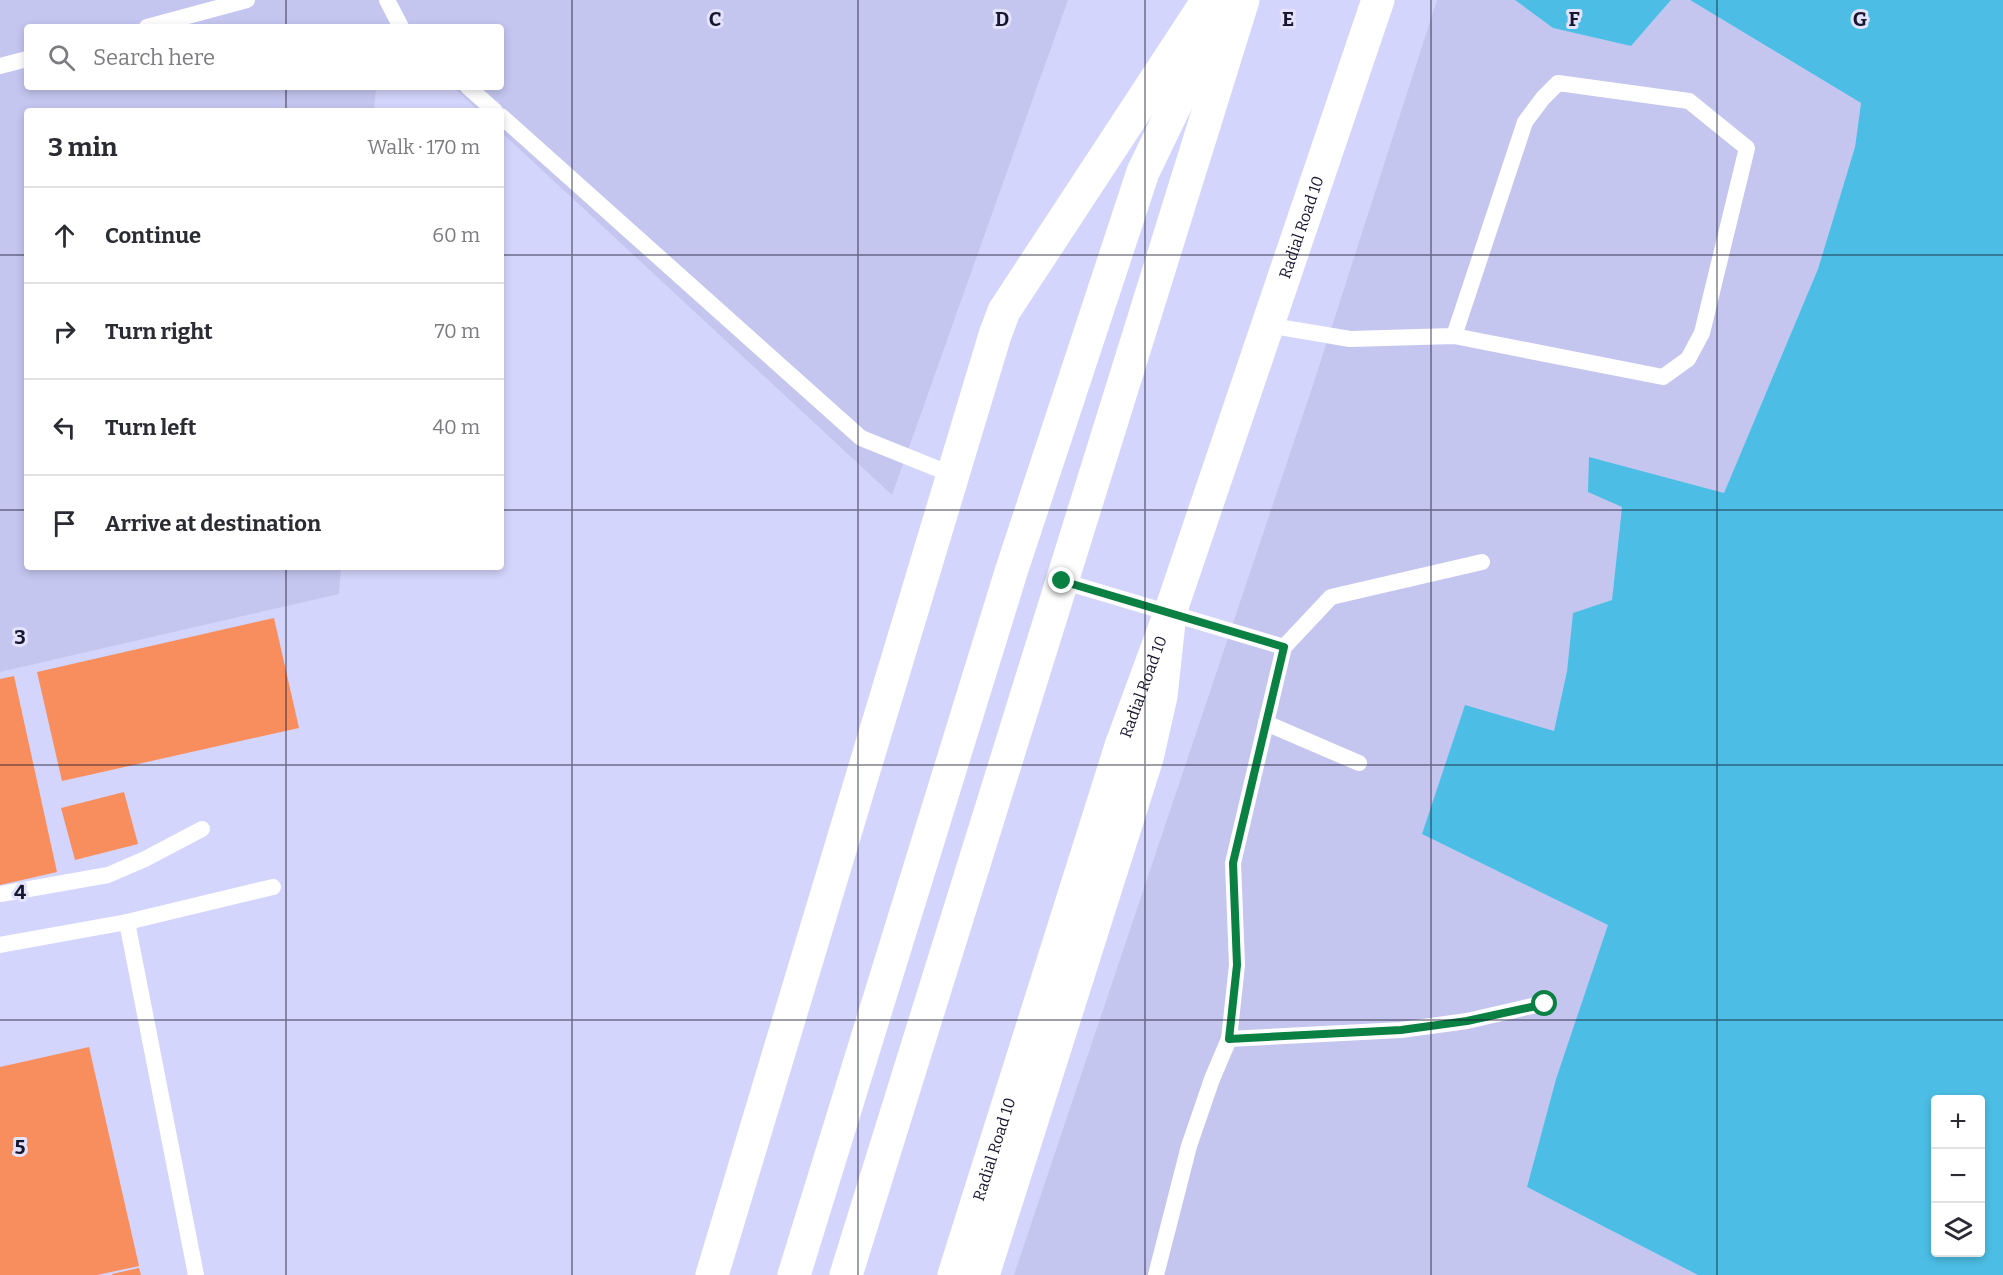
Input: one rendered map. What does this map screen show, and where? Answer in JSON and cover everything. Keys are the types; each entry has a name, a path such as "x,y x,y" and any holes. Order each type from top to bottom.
{"main road":[{"path":"712,1275 1004,311 1208,0"},
{"path":"794,1275 1011,572 1143,172 1226,0"},
{"path":"846,1275 1243,0"},
{"name":"Radial Road 10","path":"954,1275 1121,746 1170,613 1378,0"},
{"path":"983,1275 1147,758 1161,696 1170,613"}],"lane":[{"path":"158,24 247,0"},
{"path":"387,0 399,24"},
{"path":"0,66 24,60"},
{"path":"1267,325 1350,339 1454,336 1663,377 1689,359 1702,333 1747,148 1689,101 1558,83 1525,122 1454,336"},
{"path":"471,90 492,108"},
{"path":"504,119 861,438 953,475"},
{"path":"1156,1275 1189,1146 1212,1079 1229,1039 1237,965 1233,863 1284,647 1331,597 1482,562"},
{"path":"1062,581 1284,647"},
{"path":"1266,723 1359,763"},
{"path":"0,894 108,875 145,859 202,829"},
{"path":"0,945 127,922 273,887"},
{"path":"127,922 196,1275"},
{"path":"1229,1039 1401,1030 1467,1021 1545,1004"}],"shaded area":[{"path":"0,0 1068,0 892,495 504,135 504,108 476,108 456,90 504,90 504,24 24,24 24,90 376,90 374,108 24,108 24,570 341,570 339,594 0,672"},
{"path":"1437,0 1515,0 1553,28 1631,46 1671,0 1690,0 1861,103 1855,147 1818,269 1724,493 1622,506 1612,601 1573,614 1567,671 1554,732 1422,834 1609,925 1556,1079 1527,1187 1698,1275 1014,1275 1312,388"},
{"path":"1515,0 1671,0 1631,46 1553,28"},
{"path":"1690,0 2003,0 2003,1275 1698,1275 1527,1187 1556,1079 1608,925 1422,834 1465,705 1554,731 1567,671 1573,613 1612,600 1622,507 1588,492 1589,457 1724,493 1818,269 1855,147 1861,103"}],"building":[{"path":"274,618 299,728 62,781 37,672"},
{"path":"14,676 57,872 0,885 0,679"},
{"path":"124,792 138,844 75,860 61,808"},
{"path":"89,1047 139,1266 97,1275 0,1275 0,1067"},
{"path":"139,1268 141,1275 112,1275 112,1274"}],"route":[{"path":"1062,581 1284,647 1233,863 1237,965 1229,1039 1401,1030 1467,1021 1545,1004"}]}
